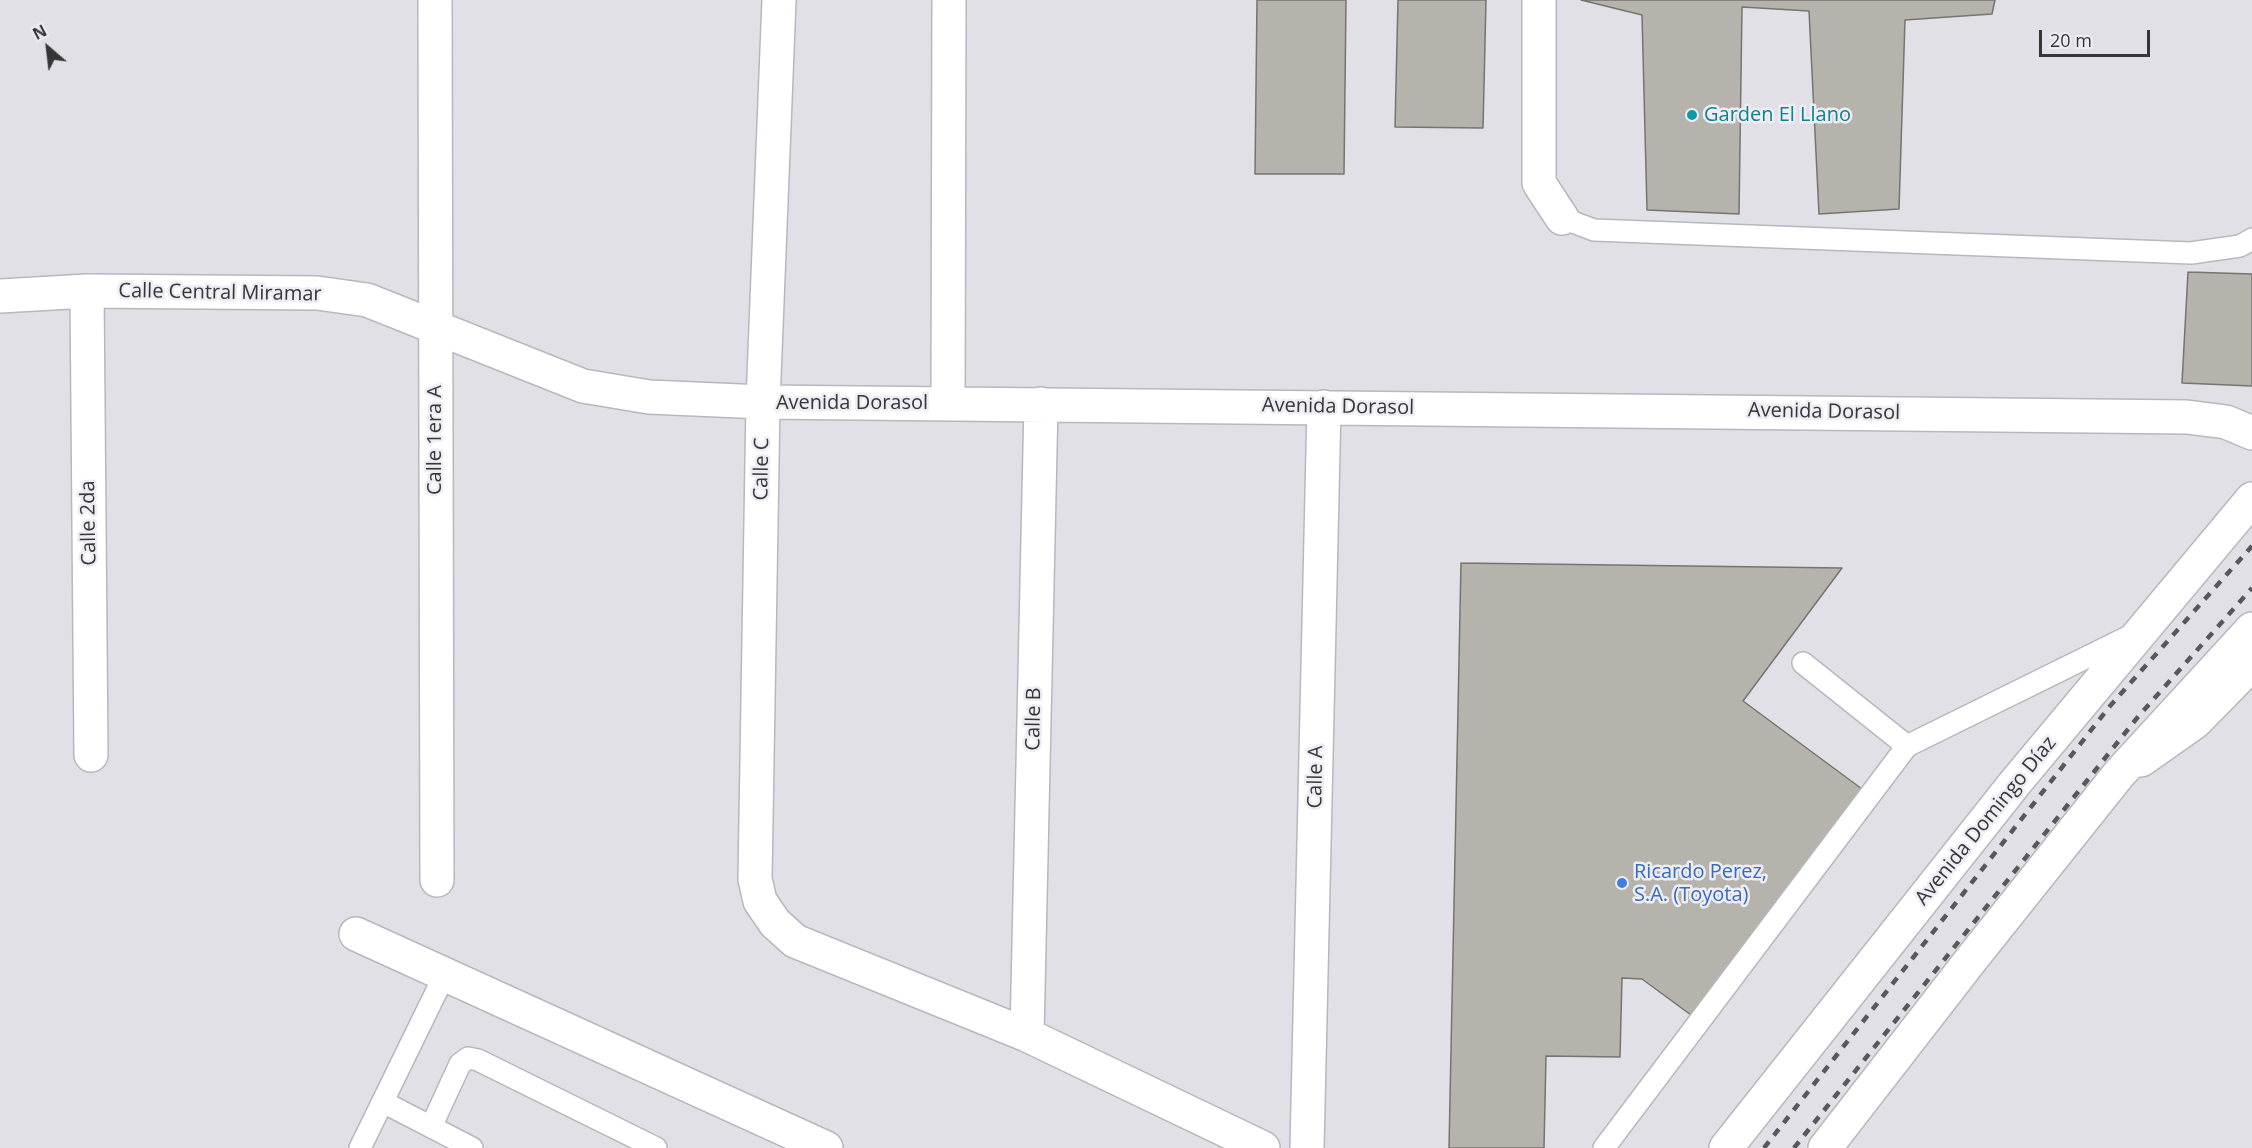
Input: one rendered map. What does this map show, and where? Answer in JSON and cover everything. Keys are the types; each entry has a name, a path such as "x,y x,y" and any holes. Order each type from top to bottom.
{"street":[{"name":"Calle 1era A","path":"435,0 437,880"},
{"name":"Calle C","path":"779,0 763,402 755,879 760,902 775,923 795,941 1026,1035"},
{"path":"948,403 949,0"},
{"path":"1539,0 1539,183 1562,218"},
{"name":"Calle Central Miramar","path":"0,296 87,291 317,293 368,300 435,325"},
{"name":"Calle 2da","path":"87,291 91,755"},
{"name":"Avenida Dorasol","path":"435,325 583,386 649,397 763,402 2187,417 2226,422 2252,433"},
{"name":"Calle B","path":"1026,1035 1041,404"},
{"name":"Calle A","path":"1307,1148 1324,407"},
{"name":"Avenida Domingo Díaz","path":"1726,1148 2015,783 2252,499"},
{"path":"1826,1148 1970,961 2119,774 2252,630"},
{"path":"2119,774 2195,722 2252,664"},
{"path":"356,934 826,1148"},
{"path":"1026,1035 1263,1148"}],"lane":[{"path":"1562,218 1594,230 2191,253 2240,246 2252,239"},
{"path":"1604,1148 1907,746 2143,630"},
{"path":"1803,663 1907,746"},
{"path":"360,1148 445,974"},
{"path":"430,1127 460,1064 468,1058 478,1060 656,1148"},
{"path":"383,1102 472,1148"}],"building":[{"path":"1257,0 1346,0 1344,174 1255,174"},
{"path":"1398,0 1486,0 1483,128 1395,127"},
{"name":"Garden El Llano","path":"1581,0 1995,0 1992,14 1905,20 1899,209 1819,214 1809,11 1742,7 1739,214 1647,210 1642,15"},
{"path":"2188,272 2252,274 2252,386 2182,383"},
{"name":"Ricardo Perez, S.A. (Toyota)","path":"1461,563 1842,568 1743,701 1862,789 1691,1015 1642,979 1622,978 1620,1057 1546,1056 1544,1148 1449,1148"}],"railway":[{"path":"1764,1148 2110,706 2252,546"},
{"path":"1794,1148 2137,718 2252,588"}],"place":[{"name":"Garden El Llano","path":"1692,115"},
{"name":"Ricardo Perez, S.A. (Toyota)","path":"1622,883"}]}
